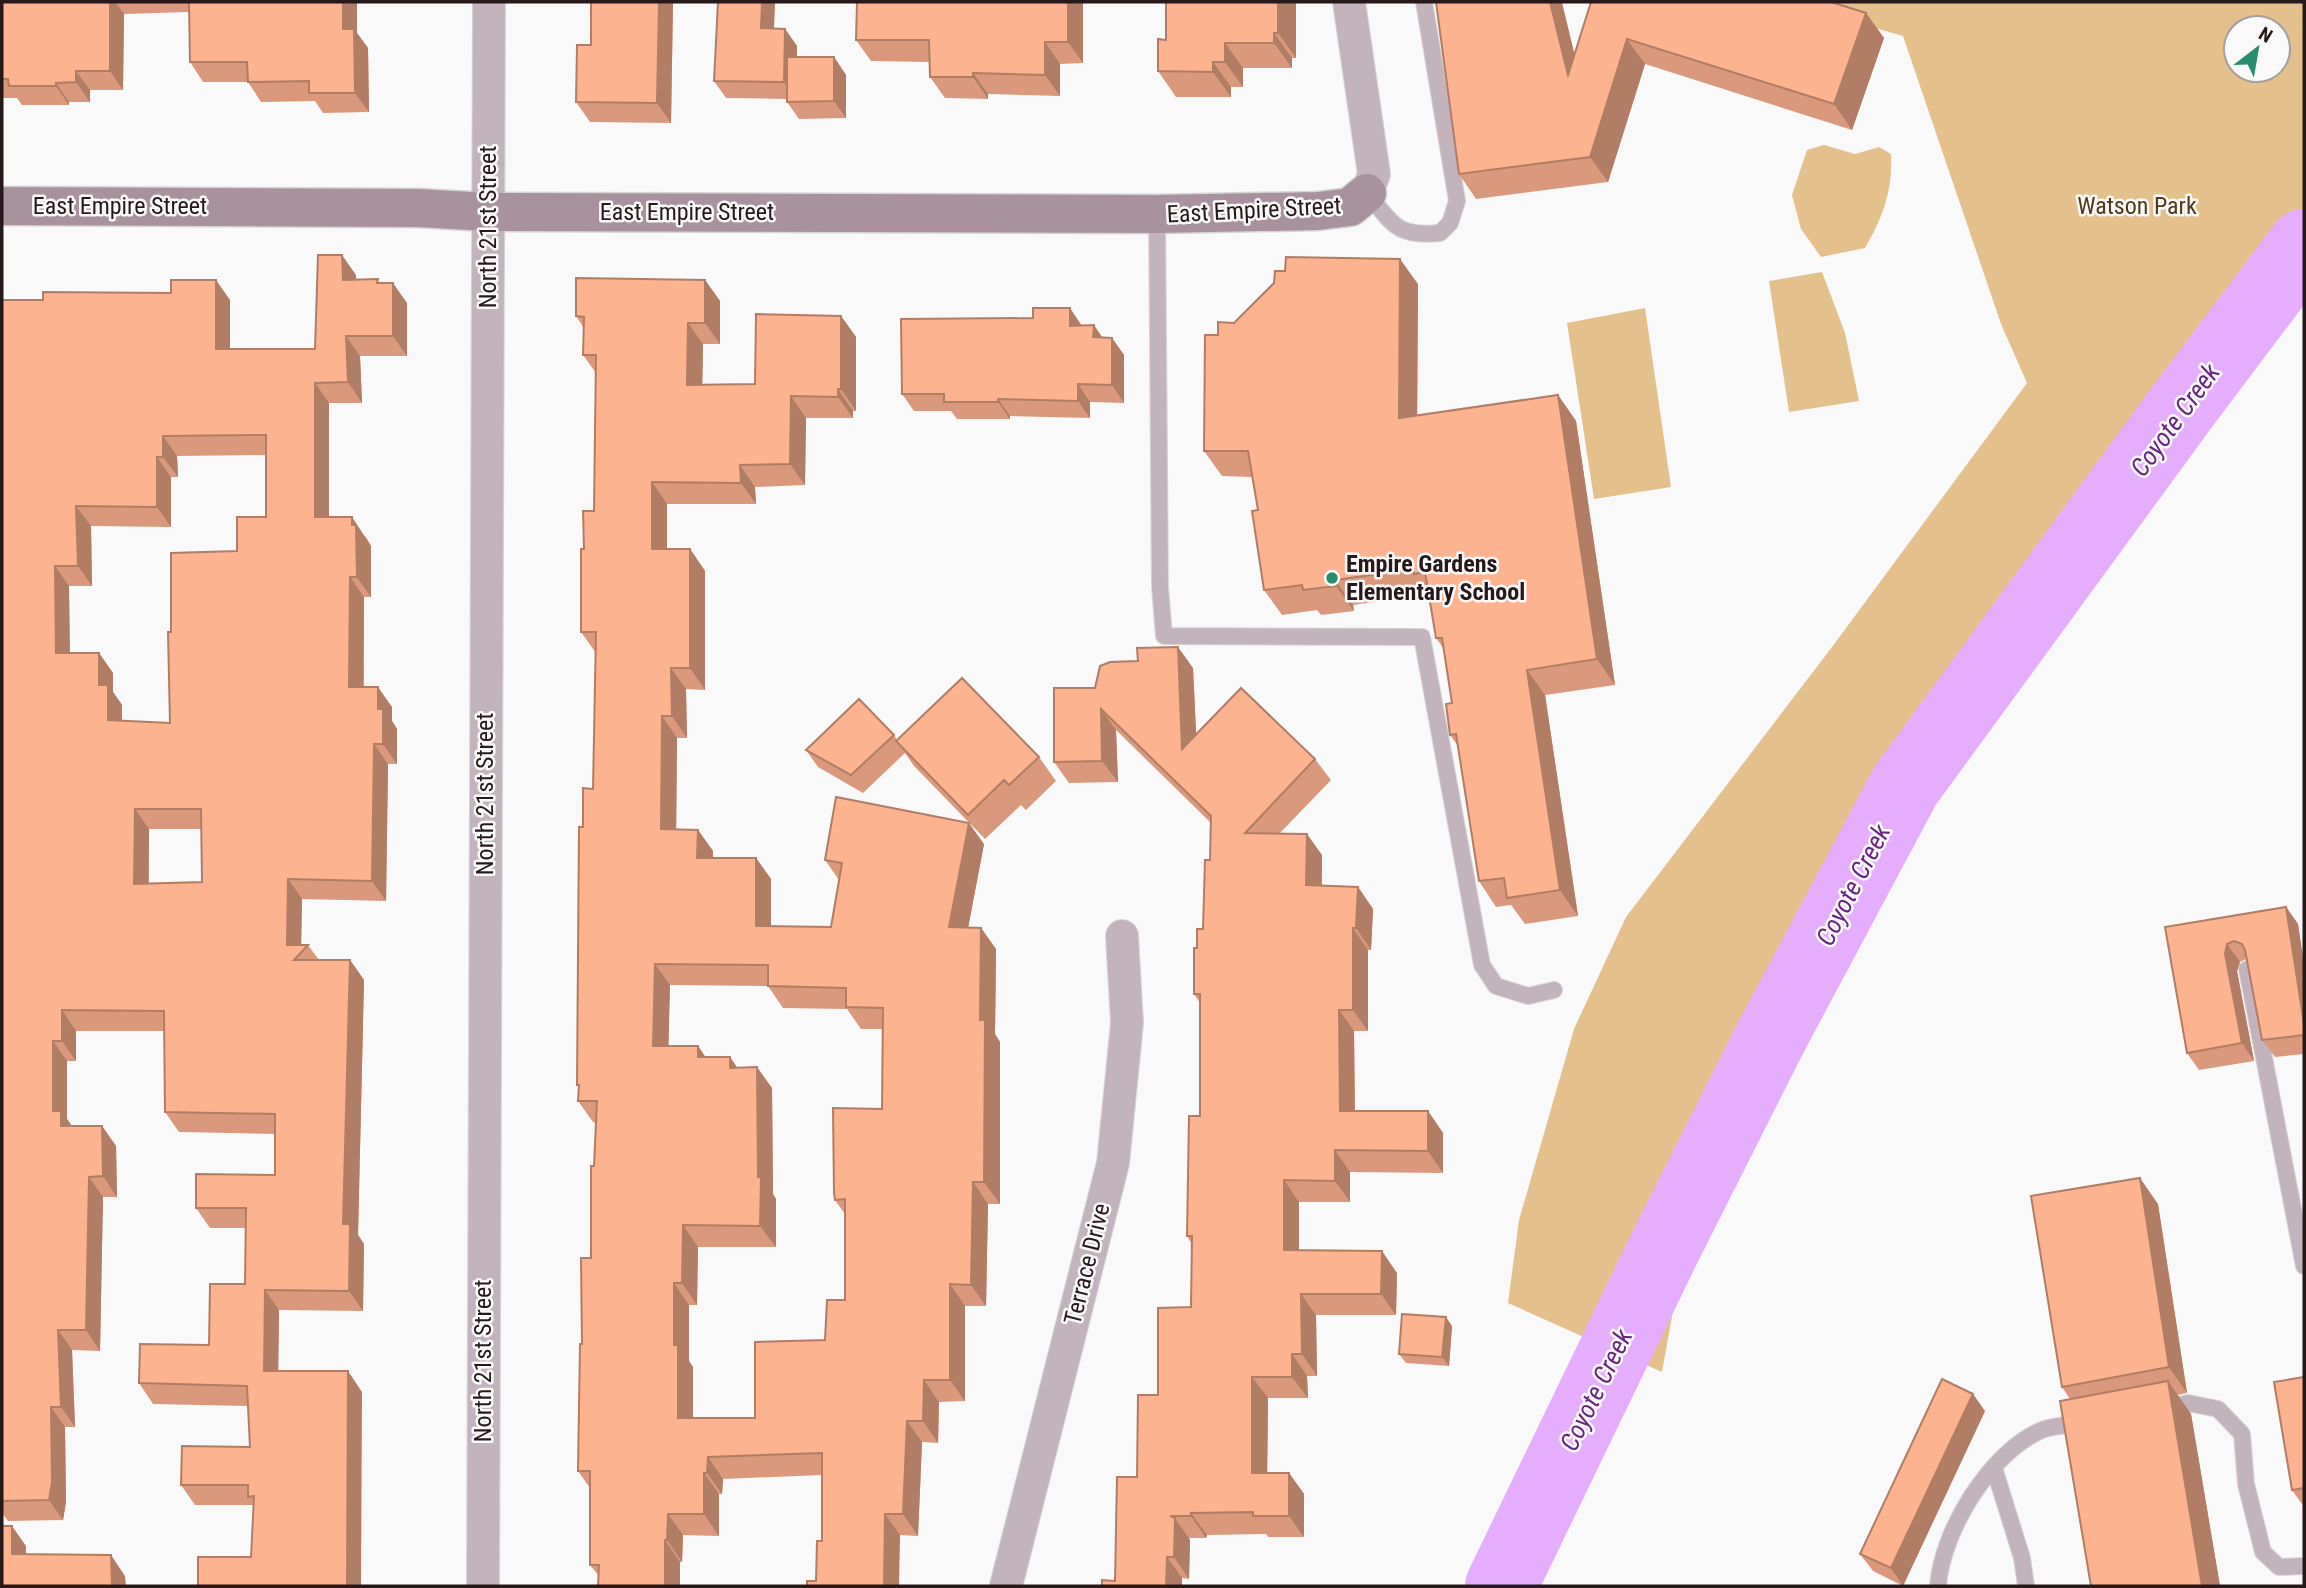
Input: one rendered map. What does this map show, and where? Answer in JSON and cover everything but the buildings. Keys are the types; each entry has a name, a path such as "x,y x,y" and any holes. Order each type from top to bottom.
{"street":[{"name":"North 21st Street","path":"483,1586 489,2"},
{"path":"1349,2 1374,174 1367,193"},
{"name":"East Empire Street","path":"2,206 418,208 488,212 1157,214 1318,211 1350,207 1367,193"},
{"name":"Terrace Drive","path":"1006,1586 1113,1163 1127,1023 1122,936"}],"lane":[{"path":"1367,193 1395,226 1416,236 1440,233 1450,223 1457,201 1424,2"},
{"path":"1157,214 1160,587 1164,636 1422,637 1482,965 1496,986 1528,996 1554,990"},
{"path":"2247,969 2304,1266"},
{"path":"2148,1412 2188,1403 2218,1409 2242,1434 2246,1484 2263,1552 2279,1567 2304,1566"},
{"path":"1938,1586 1954,1529 1970,1497 2007,1452 2043,1429 2095,1421"},
{"path":"1994,1468 2022,1558 2026,1586"}],"green space":[{"name":"Watson Park","path":"1784,2 2304,2 2304,275 2203,389 2011,664 1841,918 1694,1194 1662,1372 1508,1303 1519,1220 1574,1029 1626,917 1832,647 2027,383 2001,324 1903,36"},
{"path":"1824,145 1855,154 1879,147 1891,154 1891,167 1886,203 1865,248 1821,257 1801,229 1792,195 1807,150"},
{"path":"1822,272 1845,333 1859,401 1789,412 1769,281"},
{"path":"1645,308 1671,487 1594,499 1567,323"}],"waterway":[{"name":"Coyote Creek","path":"1501,1586 1661,1255 1771,1037 1905,786 2304,245"}],"place":[{"name":"Empire Gardens Elementary School","path":"1332,578"}]}
